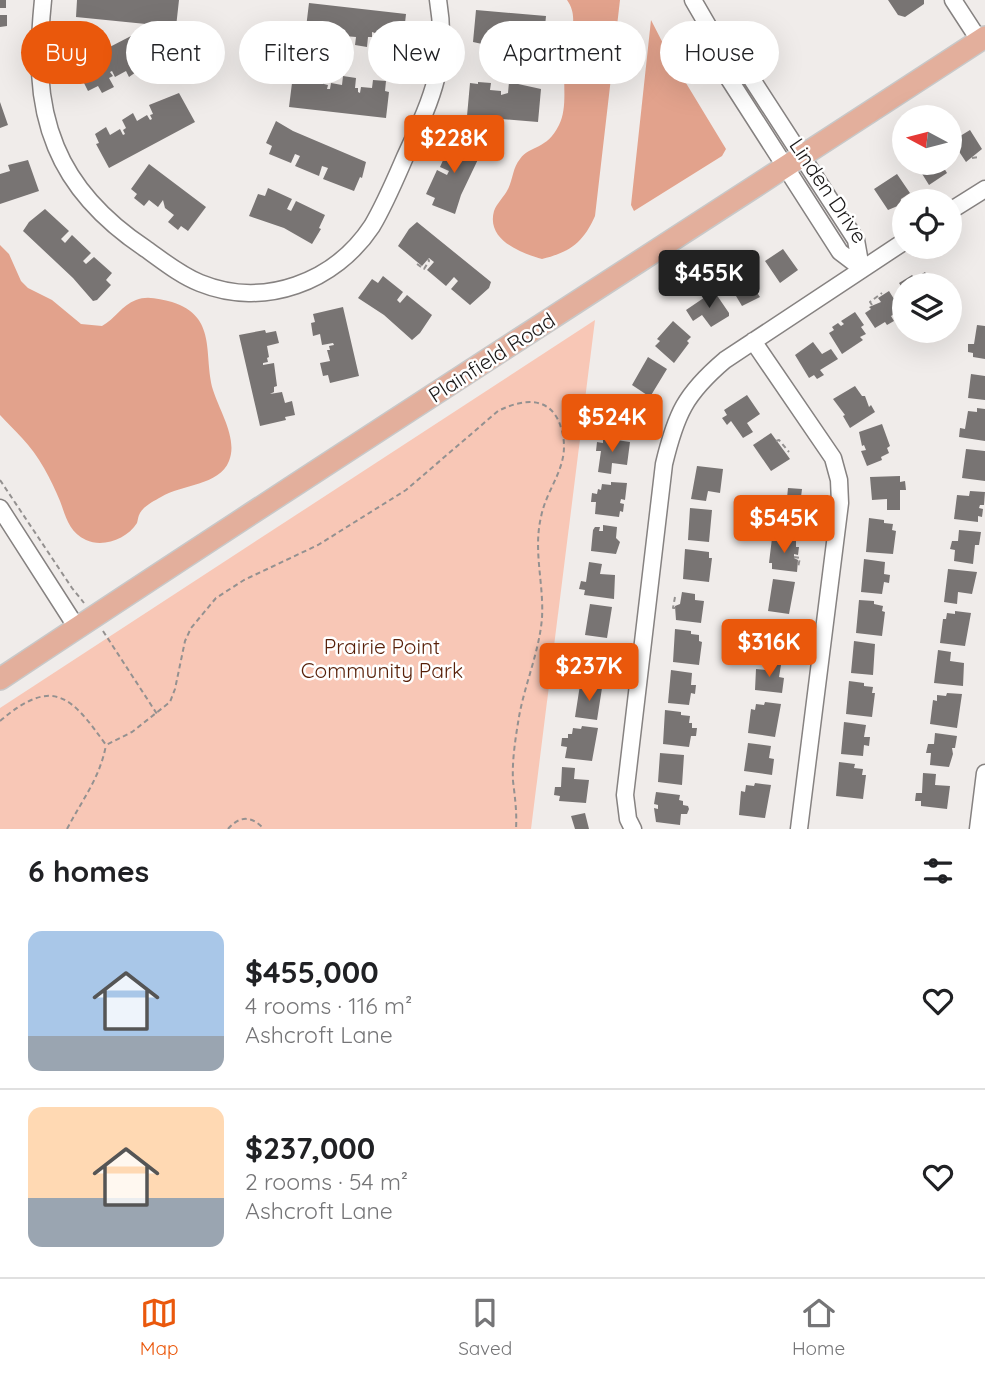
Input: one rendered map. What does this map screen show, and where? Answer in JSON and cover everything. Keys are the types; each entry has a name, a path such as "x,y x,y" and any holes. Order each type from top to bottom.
{"main road":[{"name":"Plainfield Road","path":"0,679 192,551 982,39"}],"street":[{"path":"43,0 38,50 44,109 55,145 67,169 87,198 101,214 134,242 200,284 221,290 263,293 284,290 326,273 344,260 372,226 433,94 440,61 438,0"},
{"name":"Linden Drive","path":"693,0 722,50 742,64 793,162 856,240 861,268"},
{"path":"953,0 982,39"},
{"path":"962,203 985,189"},
{"path":"633,829 628,819 625,795 664,464 671,435 683,406 700,381 753,341 892,249"},
{"path":"753,341 832,458 839,480 840,503 799,829"},
{"path":"0,508 77,628"},
{"path":"978,829 985,773"}],"path":[{"path":"972,158 973,160 979,157"},
{"path":"418,264 424,269 428,259"},
{"path":"872,305 870,302 882,293"},
{"path":"67,829 95,781 106,745 132,732 170,702 181,655 191,628 216,598 244,580 318,545 406,490 498,411 516,402 528,401 542,404 554,414 562,430 564,453 560,472 541,515 537,546 542,618 537,649 518,720 514,754 516,829"},
{"path":"776,441 779,440 789,452"},
{"path":"0,480 82,600"},
{"path":"794,557 800,558 798,567"},
{"path":"675,597 675,608"},
{"path":"105,634 157,714"},
{"path":"0,721 36,697 57,696 68,700 79,710 106,745"},
{"path":"228,829 239,819 249,818 264,829"}],"green space":[{"name":"Prairie Point Community Park","path":"595,320 531,829 0,829 0,708"}],"shaded area":[{"path":"567,0 620,0 618,21 573,21"},
{"path":"651,20 660,38 660,84 687,84 726,149 722,156 634,211 631,205"},
{"path":"564,84 610,84 595,216 586,233 574,245 542,259 515,249 500,237 495,230 494,211 508,189 518,162 554,133 562,117"},
{"path":"0,245 9,254 21,281 28,288 52,300 81,324 102,326 136,300 154,298 187,309 203,327 213,390 230,435 229,461 224,469 209,480 170,493 144,508 133,529 121,538 100,543 86,540 76,533 69,524 53,484 39,460 0,415"}],"building":[{"path":"0,0 6,0 6,8 0,8"},
{"path":"77,0 179,0 177,21 126,22 76,17"},
{"path":"888,0 924,0 924,4 905,17 898,15"},
{"path":"309,3 406,14 405,21 368,21 367,47 355,45 354,21 307,21"},
{"path":"476,10 546,16 546,21 479,21 479,43 473,42"},
{"path":"0,15 7,15 7,26 0,27"},
{"path":"126,39 126,71 115,77 112,71 112,46"},
{"path":"354,78 355,88 358,88 360,93 361,87 372,88 372,84 386,84 385,91 389,92 386,118 289,107 292,84 324,84 330,89 331,84 354,84"},
{"path":"112,83 114,87 102,93 98,86 88,91 84,84"},
{"path":"470,83 491,84 490,90 501,91 501,95 508,93 509,84 541,89 538,122 467,116"},
{"path":"179,93 195,122 109,168 96,144 99,143 95,134 106,127 110,135 120,129 123,135 126,128 122,120 133,113 137,121 147,115 150,120 150,115 153,114 149,105"},
{"path":"0,102 8,125 0,128"},
{"path":"276,121 366,162 362,178 360,177 354,191 323,179 328,168 322,166 319,176 295,166 300,156 295,154 291,163 269,154 272,146 266,143"},
{"path":"970,130 982,149 966,162 962,156 962,135"},
{"path":"453,138 473,144 482,151 455,214 432,205 435,198 426,194 437,170 447,175 449,171 440,167"},
{"path":"28,160 39,191 0,204 0,174 10,171 8,165"},
{"path":"149,164 206,207 188,231 181,226 178,230 168,222 174,215 165,208 163,200 158,207 149,200 144,206 134,198 137,194 131,189"},
{"path":"898,175 907,189 892,189 892,208 888,210 874,189"},
{"path":"923,175 944,175 929,185"},
{"path":"268,188 292,199 287,209 291,211 296,201 325,215 312,244 284,228 249,216 258,194 265,196"},
{"path":"45,209 69,231 61,239 65,243 72,235 91,253 83,261 86,264 94,257 112,273 106,280 111,285 97,300 93,301 73,278 23,231 29,222"},
{"path":"417,222 491,282 489,288 470,305 451,289 458,281 454,277 446,286 427,270 434,262 429,258 422,266 398,246"},
{"path":"783,249 798,270 780,283 765,261"},
{"path":"383,276 403,292 397,300 400,303 407,295 432,315 412,340 384,315 358,298 372,279 378,283"},
{"path":"746,276 760,297 742,306 730,286"},
{"path":"714,291 729,316 711,327 702,315 693,321 686,310"},
{"path":"889,291 892,296 892,322 887,325 885,322 875,328 865,313 871,309 869,307 881,302 878,298"},
{"path":"343,307 359,376 330,383 328,375 323,376 320,363 330,361 327,350 334,345 322,345 320,334 313,336 311,323 315,322 313,314"},
{"path":"855,312 864,325 861,327 866,334 860,337 863,340 842,354 829,333 834,330 832,327 838,323 841,326 844,324 841,321"},
{"path":"673,321 691,337 674,363 655,346 660,341 657,339"},
{"path":"977,325 985,326 985,359 973,357 973,353 968,352 968,344 974,344"},
{"path":"265,330 266,333 276,331 279,343 267,346 268,362 263,363 274,363 277,386 270,394 282,392 285,403 292,401 295,415 260,426 239,335"},
{"path":"813,342 822,354 831,349 838,359 820,370 824,375 817,379 814,375 809,378 795,355"},
{"path":"648,357 667,369 650,397 632,385"},
{"path":"971,374 985,376 985,400 968,398"},
{"path":"855,386 875,412 850,428 843,416 845,415 833,399"},
{"path":"620,394 640,402 643,397 642,402 645,403 635,436 620,430 621,427 613,423 615,417 611,416"},
{"path":"747,395 760,414 747,423 753,432 743,438 731,421 727,425 722,418 727,415 724,410"},
{"path":"977,408 985,409 985,441 959,437 960,428 965,429 968,411 977,412"},
{"path":"882,424 890,446 887,448 889,453 881,457 882,460 867,466 861,451 866,450 864,445 862,446 859,432"},
{"path":"771,433 790,459 771,471 753,445"},
{"path":"603,438 630,442 627,465 612,463 611,474 598,472 601,451 596,451 597,442 603,443"},
{"path":"966,449 985,451 985,481 962,478"},
{"path":"697,466 723,469 720,493 708,491 706,501 691,499"},
{"path":"900,476 900,482 905,481 906,490 900,490 900,510 887,510 887,499 872,500 870,477"},
{"path":"611,482 627,483 625,500 621,499 620,503 624,504 623,512 620,511 619,517 595,514 596,502 591,502 592,493 597,494 602,484 611,485"},
{"path":"788,488 802,489 800,505 804,509 800,521 775,517 778,497 787,498"},
{"path":"970,491 985,492 984,505 979,508 983,509 982,517 978,516 978,522 954,519 957,495 969,496"},
{"path":"690,508 712,510 709,542 688,540"},
{"path":"869,518 893,524 892,530 896,531 893,554 866,552"},
{"path":"603,525 617,527 616,538 620,542 616,554 591,551 593,530 600,527 599,531 603,531"},
{"path":"959,530 981,532 979,545 975,545 973,564 954,561 955,550 950,549 952,541 958,541"},
{"path":"772,538 796,541 796,547 799,547 798,555 794,554 794,558 798,560 797,572 772,569 772,563 769,563"},
{"path":"685,549 709,552 709,558 712,558 709,582 683,579"},
{"path":"864,559 885,562 884,574 890,575 889,583 884,582 882,594 861,592"},
{"path":"589,562 602,564 600,574 615,575 614,599 584,595 585,590 579,589 581,581 586,582"},
{"path":"948,569 977,572 972,594 958,592 957,604 944,602"},
{"path":"773,579 795,582 789,614 768,611"},
{"path":"682,592 695,594 695,600 704,601 701,623 676,620 675,606 680,604"},
{"path":"859,600 874,601 874,604 883,606 882,611 885,612 882,636 856,633"},
{"path":"590,604 612,607 607,638 585,635"},
{"path":"955,611 971,613 965,646 940,643 943,619 946,619 947,613 955,614"},
{"path":"774,620 790,622 788,638 784,638 784,642 787,642 786,650 783,650 782,655 758,652 761,628 765,629 766,623 774,624"},
{"path":"675,629 699,635 699,641 702,642 699,665 673,662"},
{"path":"854,641 875,644 873,675 851,673"},
{"path":"582,645 607,648 602,678 575,674 578,651 582,651"},
{"path":"938,650 951,652 950,661 964,663 963,686 934,683"},
{"path":"767,664 781,665 779,677 784,678 782,693 755,690 756,669 766,670"},
{"path":"671,670 692,673 691,685 696,685 689,705 668,703"},
{"path":"849,681 873,687 872,693 875,693 872,717 846,714"},
{"path":"580,685 602,688 597,720 575,717"},
{"path":"947,693 962,694 957,728 930,724 933,700 937,701 937,695 946,696"},
{"path":"765,702 781,704 775,737 748,733 751,709 755,710 756,704 764,705"},
{"path":"665,710 690,716 689,723 692,723 692,728 697,728 696,736 691,736 689,747 663,744"},
{"path":"844,722 866,725 864,737 870,737 869,746 864,745 863,756 841,754"},
{"path":"582,726 598,728 592,761 565,758 567,747 561,746 562,738 568,738 573,728 581,729"},
{"path":"935,733 957,736 949,767 930,765 931,753 926,753 928,744 934,744"},
{"path":"748,743 771,746 769,758 774,759 772,775 744,771"},
{"path":"660,753 684,755 682,785 658,782"},
{"path":"839,762 855,764 854,768 863,769 862,775 866,775 863,799 836,796"},
{"path":"562,767 575,768 574,779 589,780 586,803 559,801 560,796 554,795 555,787 561,787"},
{"path":"923,773 936,774 935,785 950,786 947,809 921,806 921,801 915,801 916,793 922,793"},
{"path":"755,783 771,785 765,818 739,815 741,791 745,792 746,785 754,786"},
{"path":"656,792 680,795 679,800 688,806 687,814 681,814 680,825 656,822"},
{"path":"585,813 589,829 575,829 571,816"}]}
